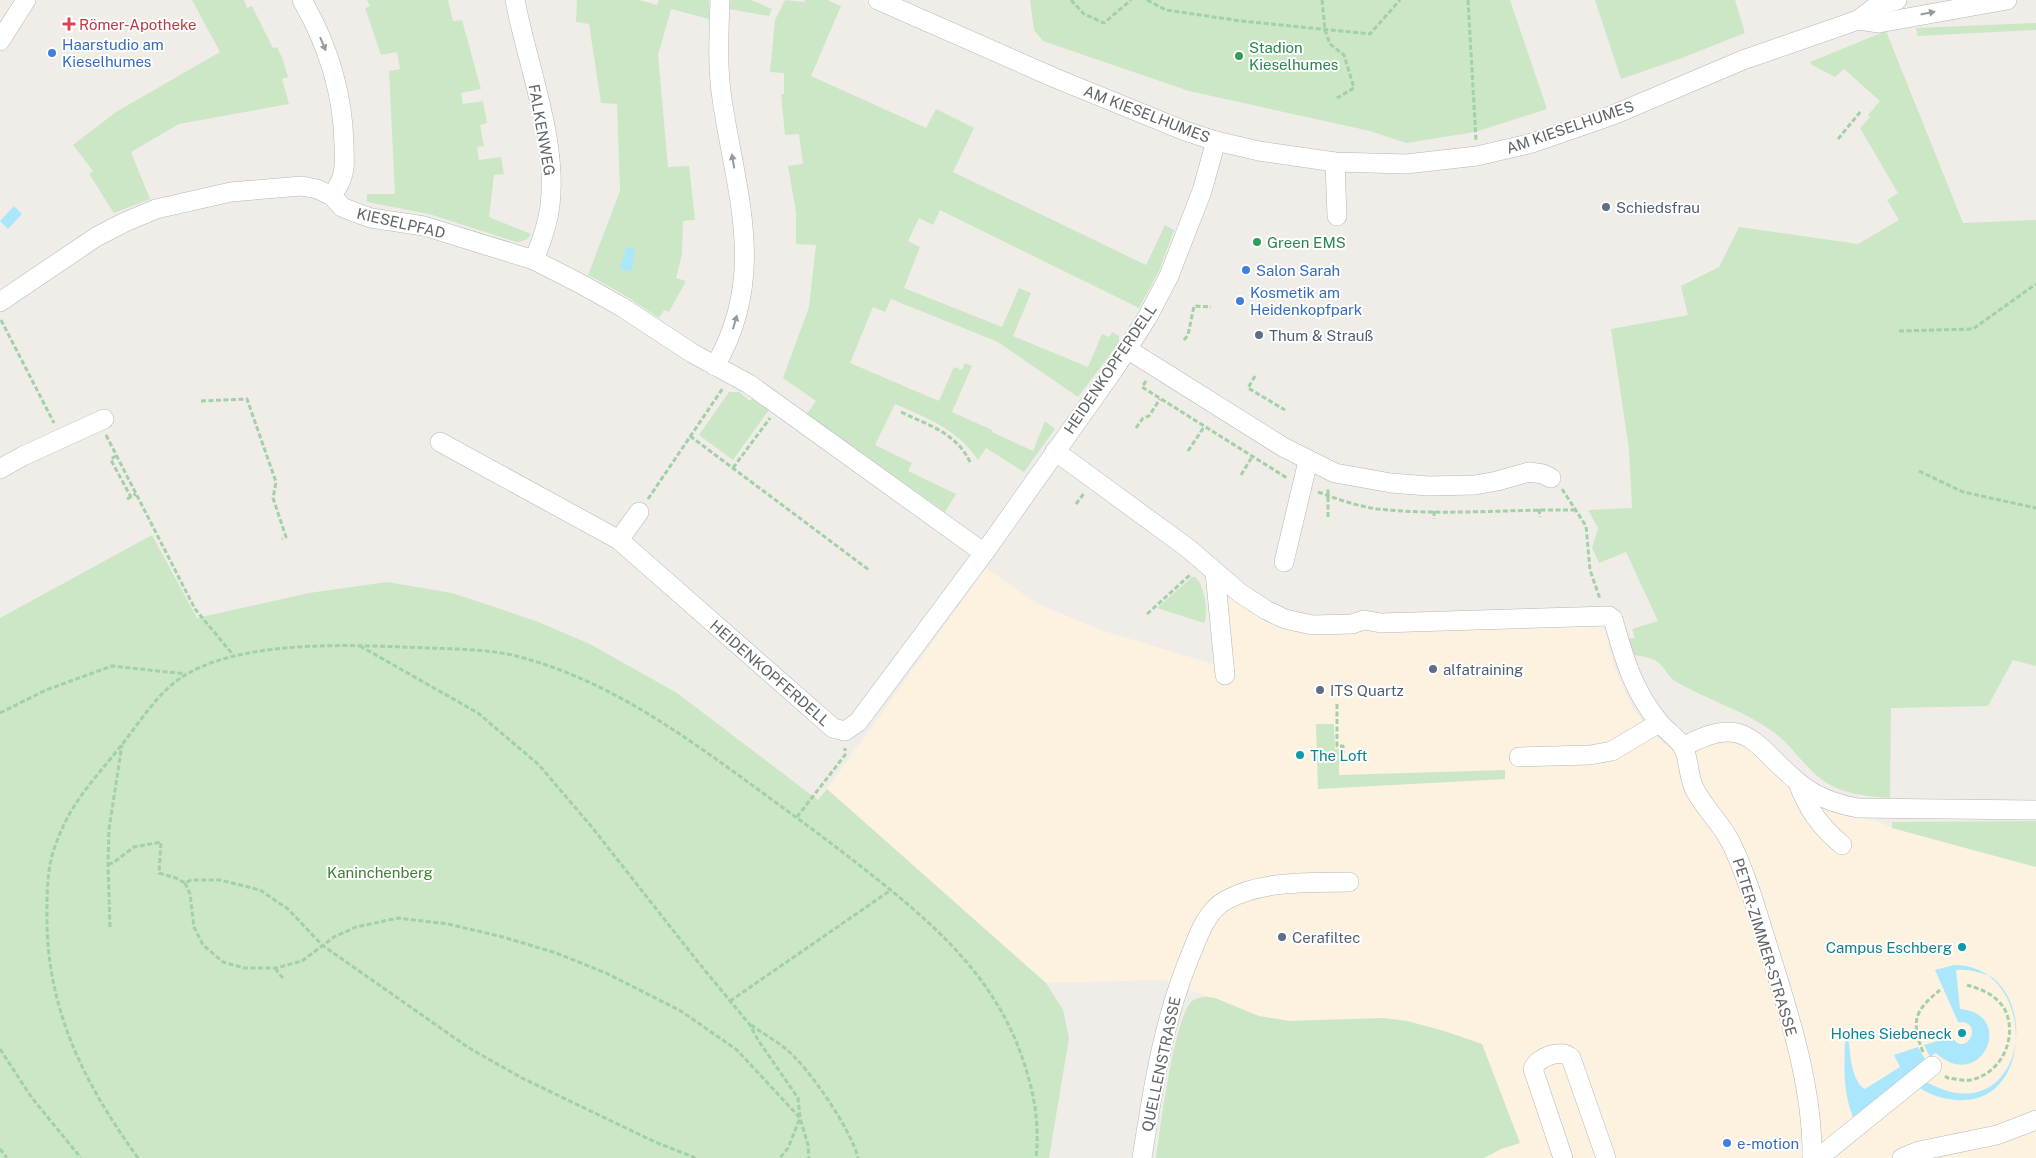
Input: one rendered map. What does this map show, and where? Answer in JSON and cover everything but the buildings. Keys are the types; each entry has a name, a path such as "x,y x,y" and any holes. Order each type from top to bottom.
{"street":[{"path":"0,41 26,0"},
{"path":"302,0 326,51 336,80 341,107 344,166 342,179 332,196"},
{"name":"FALKENWEG","path":"515,0 546,134 552,187 550,207 543,236 534,260"},
{"path":"720,0 718,41 722,98 742,210 745,239 744,268 735,324 715,366 749,384 984,553"},
{"name":"AM KIESELHUMES","path":"878,0 1055,78 1185,131 1216,141 1259,151 1335,162 1406,164 1477,156 1532,142 1613,115 1743,60 1858,20 1878,5 1897,0"},
{"name":"AM KIESELHUMES","path":"1858,20 1879,23 2007,0"},
{"name":"HEIDENKOPFERDELL","path":"440,442 619,540 833,728 845,731 858,722 984,553 1147,318 1169,276 1202,191 1216,141"},
{"path":"1335,162 1337,216"},
{"name":"KIESELPFAD","path":"0,302 96,237 156,209 231,192 302,186 317,189 332,196 342,207 371,218 424,226 534,260 622,307 715,366"},
{"path":"1127,349 1283,447 1328,470 1367,480 1428,486 1475,485 1529,472 1543,474 1551,478"},
{"path":"0,469 62,438 104,426"},
{"path":"1055,451 1189,549 1240,593 1266,610 1286,619 1312,625 1352,624 1364,620 1381,623 1609,616 1613,619 1632,681 1659,723 1684,747 1711,734 1728,731 1748,736 1798,783 1837,804 1858,808 2036,810"},
{"path":"1284,562 1308,461"},
{"path":"619,540 639,512"},
{"path":"1215,572 1225,675"},
{"path":"1519,757 1590,755 1612,750 1659,723"},
{"name":"PETER-ZIMMER-STRASSE","path":"1684,747 1688,773 1693,788 1703,805 1730,841 1742,866 1779,981 1801,1068 1810,1113 1812,1156"},
{"path":"1798,783 1808,807 1822,828 1842,845"},
{"name":"QUELLENSTRASSE","path":"1142,1158 1152,1094 1172,1004 1196,940 1210,915 1225,901 1260,888 1288,884 1349,882"},
{"path":"1563,1158 1533,1069 1540,1060 1561,1054 1567,1054 1571,1058 1606,1158"},
{"path":"1812,1156 1827,1151 1921,1075"},
{"path":"1902,1158 1919,1151 1997,1135 2036,1120"}],"path":[{"path":"1071,0 1084,14 1104,23 1131,0"},
{"path":"1147,0 1166,10 1370,34 1400,0"},
{"path":"1322,0 1325,30 1330,44 1344,55 1354,88 1337,98"},
{"path":"1468,0 1477,156"},
{"path":"1838,139 1861,111"},
{"path":"1898,331 1973,329 2036,284"},
{"path":"1184,340 1188,335 1194,306 1211,308"},
{"path":"0,317 62,438"},
{"path":"639,512 731,375"},
{"path":"1256,376 1248,388 1285,410"},
{"path":"202,401 247,399 276,482 273,498 286,537 282,539"},
{"path":"1136,428 1143,418 1149,416 1160,399"},
{"path":"733,468 779,406"},
{"path":"901,412 948,435 965,452 971,464"},
{"path":"104,426 116,456 195,609 234,656"},
{"path":"1188,451 1204,427"},
{"path":"690,436 869,570"},
{"path":"116,456 111,459 129,498 136,494"},
{"path":"1241,475 1252,457"},
{"path":"1328,470 1328,517"},
{"path":"1920,471 1963,492 2036,508"},
{"path":"1551,478 1556,481 1586,526 1590,570 1595,588 1609,616"},
{"path":"1539,509 1540,517"},
{"path":"1434,511 1434,519"},
{"path":"1147,614 1196,569"},
{"path":"360,645 478,713 539,765 591,826 657,912 750,1025 758,1040 798,1098 800,1118 810,1158"},
{"path":"138,1158 86,1079 64,1027 46,937 47,876 56,843 69,813 86,787 172,684 186,674 234,656 285,650 360,645 479,650 540,662 609,691 641,709 686,737 797,817 891,890 944,936 965,958 986,986 1006,1018 1022,1054 1035,1100 1036,1158"},
{"path":"0,713 46,690 112,666 186,674"},
{"path":"1337,704 1337,746 1344,746 1343,752"},
{"path":"797,817 844,754 845,731"},
{"path":"110,927 109,829 122,744"},
{"path":"108,864 113,863 134,847 161,842 159,873 185,883 190,894 194,927 203,946 223,962 244,968 276,968 302,961 322,945 356,927 398,918 448,924 503,937 556,953 606,973 681,1010 737,1050 800,1118"},
{"path":"185,883 191,880 220,880 260,890 288,909 322,945 469,1048 522,1078 655,1142 696,1158"},
{"path":"730,1001 891,890"},
{"path":"276,968 283,978"},
{"path":"1940,990 1927,1000 1918,1014 1915,1027 1924,1053 1921,1075 1971,1080 1991,1070 2006,1053 2011,1034 2004,1009 1987,991 1967,985"},
{"path":"750,1025 787,1050 816,1084 834,1111 856,1150 858,1158"},
{"path":"0,1049 32,1098 81,1158"},
{"path":"780,1158 788,1148 800,1118"},
{"path":"0,1149 7,1158"}],"shaded area":[{"path":"986,568 1036,603 1103,631 1230,669 1227,591 1291,629 1384,630 1604,626 1614,667 1633,709 1649,730 1683,760 1704,748 1716,744 1734,743 1749,749 1817,805 1832,811 1877,821 1892,828 2036,867 2036,1158 1484,1158 1501,1149 1482,1044 1407,1021 1383,1018 1289,1021 1259,1016 1163,980 1046,983 827,789"}],"green space":[{"path":"192,0 244,0 247,8 252,6 273,48 277,47 283,60 288,77 282,79 289,104 179,124 131,152 150,199 114,213 89,174 93,171 73,145 116,112 220,52"},
{"path":"367,0 448,0 453,21 462,20 481,89 461,93 463,104 483,101 487,123 480,125 484,146 477,147 479,160 501,157 504,174 494,175 489,217 531,234 527,239 516,242 429,214 367,202 367,194 395,194 389,71 400,69 397,52 381,55 365,8 370,6"},
{"path":"577,0 639,0 657,5 659,0 709,0 709,19 671,9 658,55 668,167 689,166 695,220 683,221 682,254 676,278 686,281 669,312 664,310 659,318 621,293 588,275 620,191 617,104 601,103 589,24 576,22"},
{"path":"730,0 751,0 772,9 769,16 729,9"},
{"path":"785,0 804,2 805,0 827,0 841,6 811,76 926,128 936,109 974,128 953,172 1146,265 1165,225 1174,230 1159,271 1139,308 940,210 933,225 919,218 908,241 920,247 904,288 1002,327 1019,288 1031,293 1013,336 1088,367 1102,334 1109,337 1112,332 1119,336 1119,343 1078,397 998,342 891,299 885,312 873,307 850,363 939,401 954,367 962,370 965,363 972,366 952,412 1033,451 1045,421 1055,429 1024,472 986,448 978,460 971,450 952,433 930,420 895,404 875,445 912,463 908,471 956,494 945,512 807,414 816,401 783,378 809,307 816,245 796,244 796,212 788,166 803,164 799,134 785,135 781,94 784,94 784,73 770,72 775,20"},
{"name":"Stadion Kieselhumes","path":"1030,0 1510,0 1547,109 1475,132 1406,143 1370,131 1189,91 1043,41 1034,30"},
{"path":"1595,0 1735,0 1745,33 1621,79"},
{"path":"2036,23 2036,30 1918,36 1916,28"},
{"path":"1886,31 1963,223 2036,220 2036,666 2013,660 1988,706 1891,708 1890,798 1848,792 1830,785 1813,772 1772,731 1750,718 1676,682 1657,661 1634,655 1628,639 1635,638 1632,629 1658,621 1626,552 1599,563 1592,548 1598,528 1588,510 1632,508 1629,449 1611,329 1688,315 1681,286 1719,267 1739,227 1858,244 1899,220 1887,200 1898,193 1860,128 1880,101 1844,69 1835,77 1812,65 1810,62"},
{"path":"729,392 739,392 750,401 755,395 771,407 733,460 699,435"},
{"name":"Kaninchenberg","path":"152,535 197,618 309,593 387,582 452,593 536,621 590,644 677,693 818,800 827,789 1046,983 1063,1010 1069,1038 1049,1158 0,1158 0,618"},
{"path":"1192,577 1198,580 1205,599 1206,613 1204,623 1157,608"},
{"path":"1316,724 1334,724 1335,749 1339,749 1339,775 1505,770 1505,779 1318,789"},
{"path":"2036,821 2036,867 1892,828 1892,822"},
{"path":"1206,997 1215,998 1259,1016 1289,1021 1383,1018 1407,1021 1482,1044 1520,1143 1501,1149 1484,1158 1156,1158 1164,1100 1179,1028 1185,1011 1192,1001"}],"water":[{"path":"14,206 22,214 8,229 0,221"},
{"path":"631,247 635,250 632,271 620,269 626,248"},
{"path":"1954,965 1981,971 1985,974 1956,970 1960,1009 1977,1014 1987,1024 1989,1036 1986,1048 1978,1058 1967,1064 1952,1063 1936,1053 1930,1057 1924,1045 1952,1037 1957,1043 1963,1044 1971,1037 1971,1027 1966,1023 1958,1022 1935,970"},
{"path":"1985,974 1993,978 2006,994 2014,1013 2016,1034 2012,1010 2000,987"},
{"path":"1845,1041 1849,1042 1854,1074 1857,1081 1865,1089 1900,1067 1894,1055 1918,1047 1926,1061 1926,1082 1951,1092 1974,1093 1992,1085 2005,1072 2014,1049 2012,1060 2001,1082 1983,1096 1957,1100 1943,1098 1923,1090 1906,1076 1853,1117 1847,1098 1844,1070"}],"place":[{"name":"Römer-Apotheke","path":"69,24"},
{"name":"Haarstudio am Kieselhumes","path":"52,53"},
{"name":"Stadion Kieselhumes","path":"1239,56"},
{"name":"Schiedsfrau","path":"1606,207"},
{"name":"Green EMS","path":"1257,242"},
{"name":"Salon Sarah","path":"1246,270"},
{"name":"Kosmetik am Heidenkopfpark","path":"1240,301"},
{"name":"Thum & Strauß","path":"1259,335"},
{"name":"alfatraining","path":"1433,669"},
{"name":"ITS Quartz","path":"1320,690"},
{"name":"The Loft","path":"1300,755"},
{"name":"Cerafiltec","path":"1282,937"},
{"name":"Campus Eschberg","path":"1962,947"},
{"name":"Hohes Siebeneck","path":"1962,1033"},
{"name":"e-motion","path":"1727,1143"}]}
